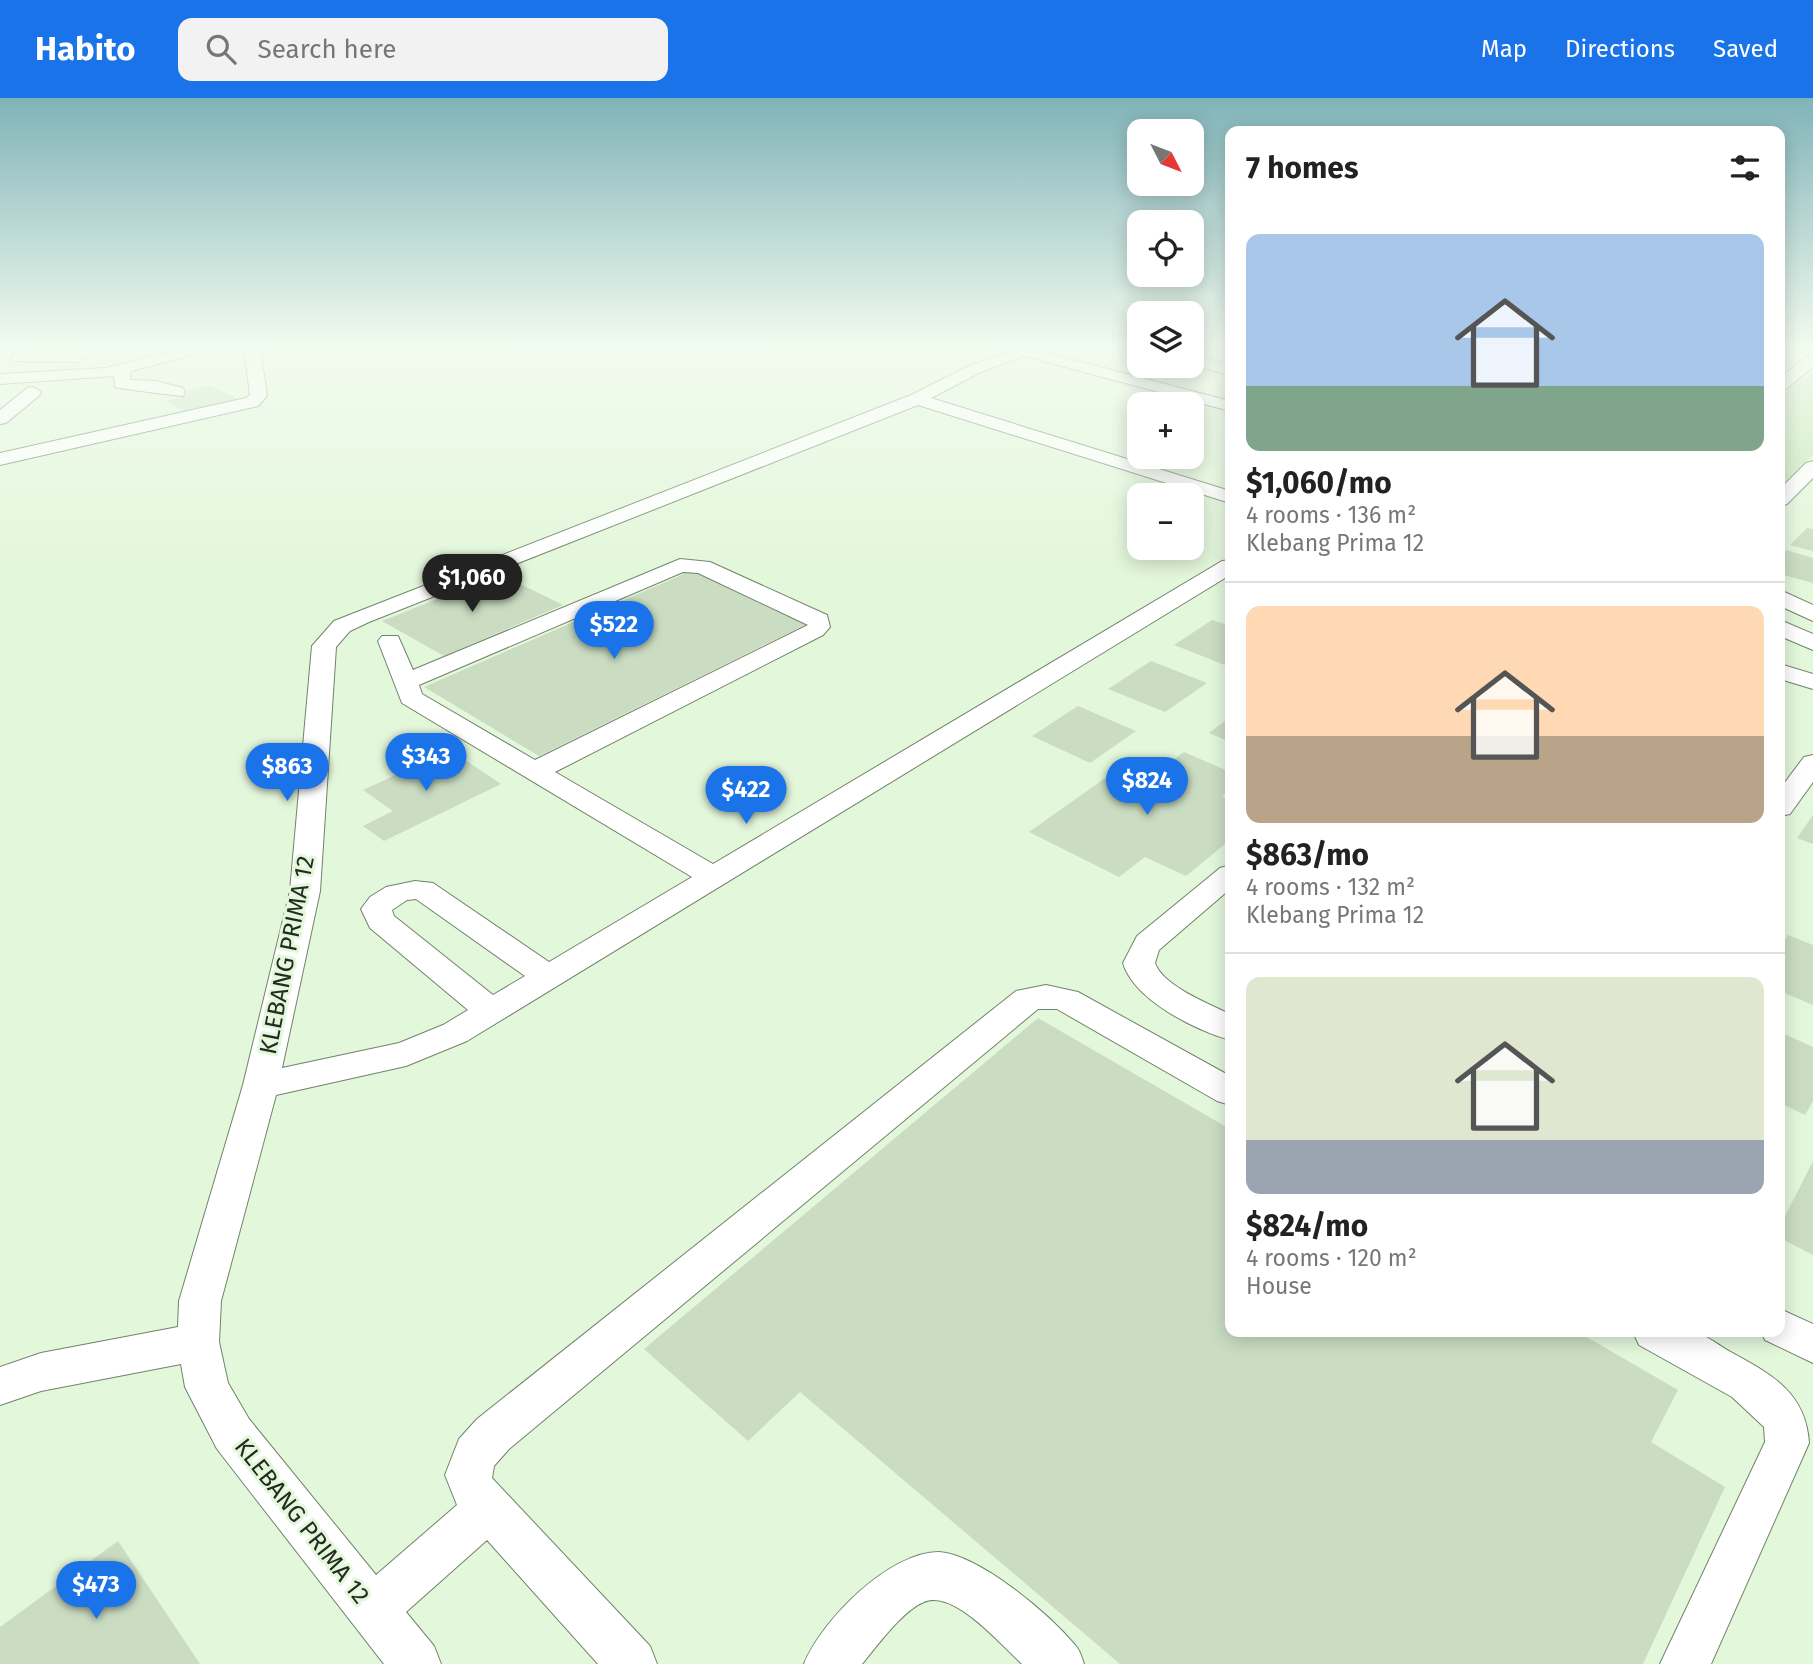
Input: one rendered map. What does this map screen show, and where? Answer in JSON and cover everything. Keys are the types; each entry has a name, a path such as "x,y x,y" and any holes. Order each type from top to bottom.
{"street":[{"path":"0,459 172,420"},
{"name":"KLEBANG PRIMA 12","path":"416,1664 233,1434 207,1387 198,1342 200,1301 261,1085 305,891 324,646 331,636 361,617 866,420"},
{"path":"982,420 1225,495"},
{"path":"1785,495 1813,467"},
{"path":"406,682 680,565 702,567 819,620 819,627 815,630 533,772"},
{"path":"261,1085 406,1054 455,1033 1225,569"},
{"path":"1785,600 1813,614"},
{"path":"1785,629 1813,643"},
{"path":"390,641 411,698 712,876"},
{"path":"1785,673 1813,682"},
{"path":"1785,801 1813,763"},
{"path":"1225,878 1148,943 1139,963 1149,982 1225,1025"},
{"path":"491,1011 381,921 376,909 387,896 407,890 422,890 548,976"},
{"path":"632,1664 475,1493 468,1475 475,1454 494,1434 1028,999 1046,996 1066,1000 1225,1089"},
{"path":"1785,1330 1813,1345"},
{"path":"1663,1337 1747,1385 1774,1404 1786,1422 1787,1443 1685,1664"},
{"path":"0,1386 40,1372 198,1342"},
{"path":"373,1609 489,1508"},
{"path":"829,1664 894,1594 912,1581 933,1575 954,1579 974,1590 1059,1664"}],"green space":[{"path":"1785,420 1813,420 1813,455 1785,482"}],"building":[{"path":"1807,528 1813,529 1813,551 1790,545"},
{"path":"1785,551 1813,558 1813,583 1785,575"},
{"path":"693,570 809,623 539,756 424,687"},
{"path":"500,574 563,605 444,656 382,621"},
{"path":"1212,620 1225,624 1225,665 1174,645"},
{"path":"1151,661 1207,683 1165,712 1108,689"},
{"path":"1078,706 1136,731 1090,763 1032,736"},
{"path":"1225,721 1225,740 1209,733"},
{"path":"450,750 501,784 384,841 363,826 393,811 363,790"},
{"path":"1184,752 1225,770 1225,794 1222,796 1225,798 1225,844 1186,876 1145,857 1119,877 1029,832 1135,757 1161,769"},
{"path":"1813,815 1813,844 1797,838"},
{"path":"1788,935 1813,945 1813,1005 1785,993 1785,940"},
{"path":"1038,1018 1225,1126 1225,1337 1587,1337 1678,1390 1651,1442 1725,1487 1643,1664 1120,1664 800,1392 748,1441 644,1349"},
{"path":"1785,1034 1813,1047 1813,1101 1805,1115 1785,1105"},
{"path":"1813,1161 1813,1255 1785,1241 1785,1216"},
{"path":"118,1541 200,1664 0,1664 0,1627"}]}
